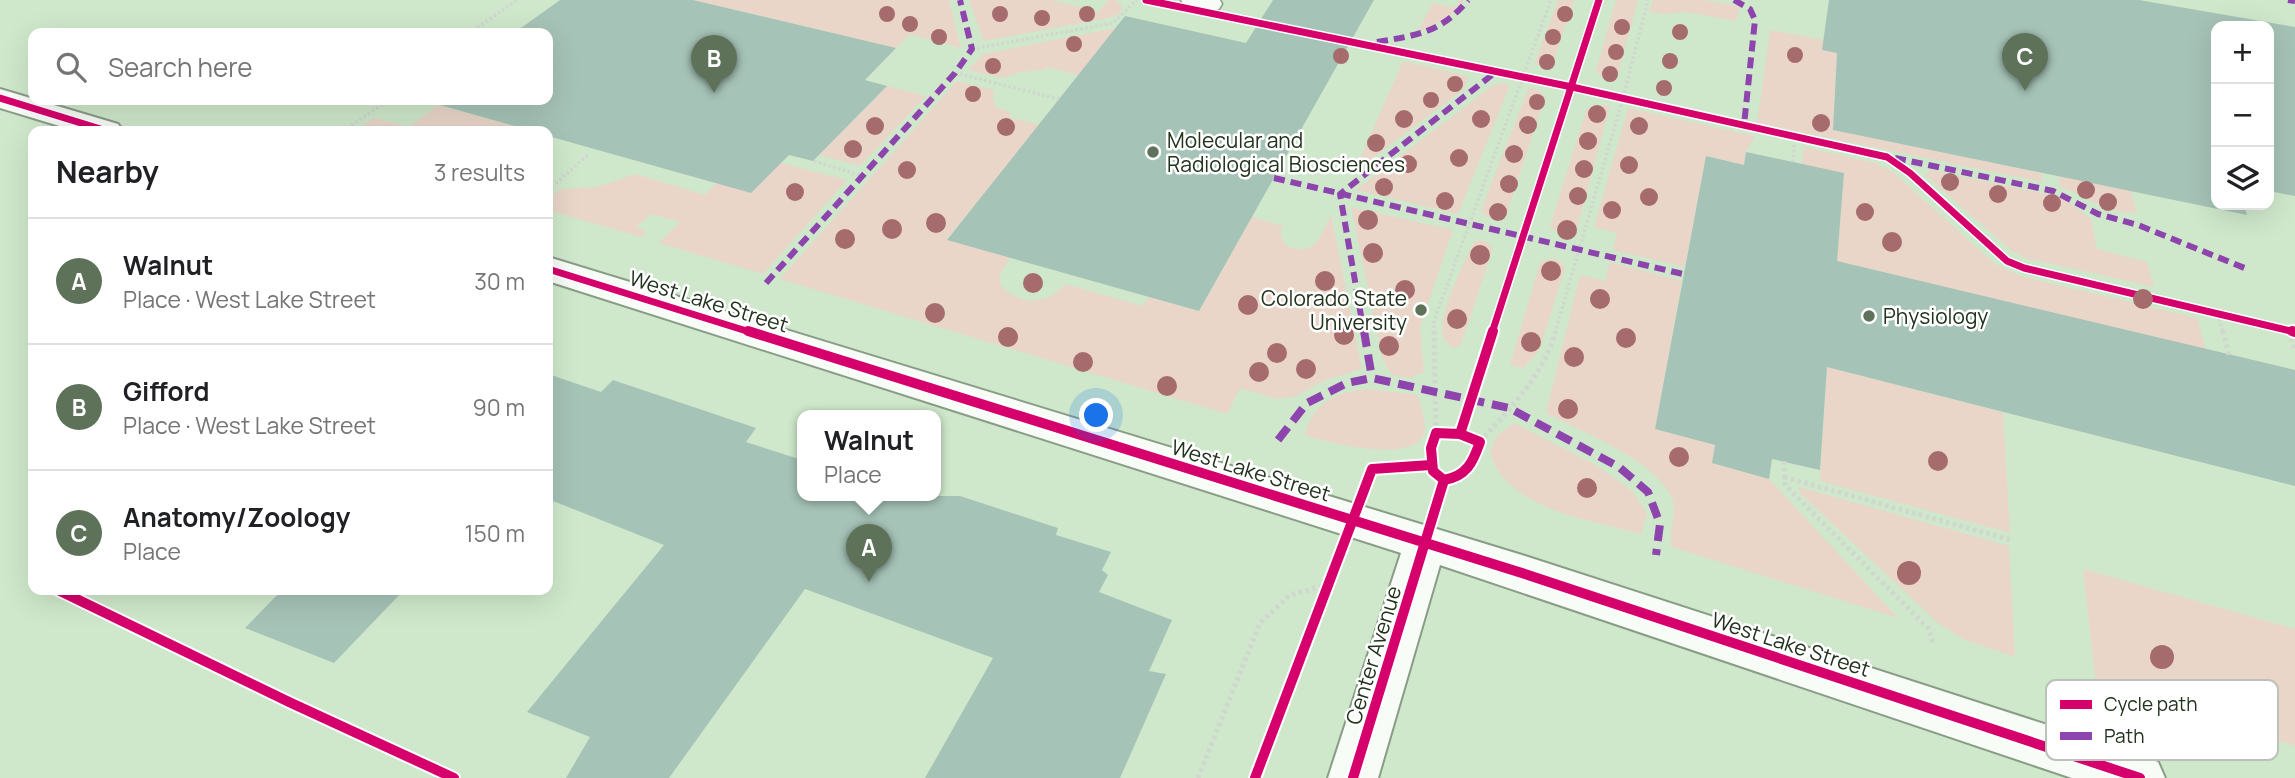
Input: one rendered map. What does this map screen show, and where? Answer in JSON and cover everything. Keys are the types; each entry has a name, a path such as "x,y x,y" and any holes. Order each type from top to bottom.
{"street":[{"path":"3,102 89,126"},
{"name":"West Lake Street","path":"553,271 1425,543 2046,747"},
{"name":"Center Avenue","path":"1353,778 1425,543"},
{"name":"West Lake Street","path":"2085,760 2140,778"}],"path":[{"path":"476,28 517,0"},
{"path":"972,49 1113,23 1138,0"},
{"path":"1448,433 1435,436 1434,321 1551,0"},
{"path":"1475,444 1534,379 1550,352 1623,98 1648,0"},
{"path":"955,74 1059,99"},
{"path":"1510,74 1535,79"},
{"path":"1610,96 1636,101"},
{"path":"350,126 382,105"},
{"path":"1782,133 1808,139"},
{"path":"1793,162 1795,136"},
{"path":"553,186 589,154"},
{"path":"814,161 863,176"},
{"path":"2206,311 2230,317"},
{"path":"2218,314 2229,355"},
{"path":"2278,328 2292,331 2295,351"},
{"path":"1784,461 1783,477 1786,485 1928,628 1933,643"},
{"path":"1783,477 2011,540"},
{"path":"1325,595 1352,520"},
{"path":"1198,778 1260,623 1277,603 1302,588 1330,584"}],"shaded area":[{"path":"693,0 949,0 961,48 910,34 896,48"},
{"path":"969,0 1052,0 1098,12 1109,0 1116,0 1123,7 1119,14 1109,18 984,41"},
{"path":"1460,0 1464,0 1449,17 1418,32 1432,3 1456,8"},
{"path":"1558,0 1574,0 1554,60 1550,64 1534,65"},
{"path":"1616,0 1638,0 1616,82 1603,78 1596,70"},
{"path":"1653,0 1703,0 1740,6 1736,21 1686,12 1649,12"},
{"path":"1116,28 1079,75 1047,67 1044,70 1019,72 1004,78 968,70 983,54"},
{"path":"1770,30 1824,40 1823,50 1837,53 1833,130 2041,173 2043,182 1757,123"},
{"path":"1403,61 1468,77 1464,89 1354,172"},
{"path":"957,81 994,90 993,101 998,108 1012,113 1008,117 1039,125 947,239 1010,258 1000,274 1000,284 1007,291 1023,299 1041,299 1058,291 1065,284 1143,306 1149,297 1199,311 1252,217 1283,226 1280,234 1285,245 1303,249 1310,247 1320,238 1331,214 1362,369 1323,381 1294,397 1276,399 1240,388 1227,414 780,279"},
{"path":"1502,83 1510,85 1458,214 1356,190 1492,86"},
{"path":"887,86 926,96 860,166 819,155"},
{"path":"1529,87 1538,90 1545,97 1506,216 1489,218 1481,210"},
{"path":"438,105 514,126 410,126"},
{"path":"1610,106 1576,233 1562,234 1550,226 1587,108"},
{"path":"1628,108 1755,136 1746,152 1744,165 1706,156 1685,267 1613,250 1617,233 1594,227"},
{"path":"374,118 405,126 362,126"},
{"path":"1804,147 1875,163 1894,173 1995,264 2020,276 2197,318 2206,350 1837,261 1843,187 1800,177"},
{"path":"781,163 847,180 763,274 659,243 680,222 651,214 636,227 647,232 641,237 553,211 553,195 560,189 598,187 635,174 705,195 716,183"},
{"path":"1930,170 2065,199 2091,219 2097,249 2147,262 2154,287 2025,258 2012,251 1925,175"},
{"path":"2059,176 2131,191 2137,213 2106,207 2060,187"},
{"path":"1351,207 1453,230 1420,326 1424,372 1409,378 1392,375 1383,360"},
{"path":"1475,241 1486,241 1493,248 1461,345 1453,348 1443,335 1445,310"},
{"path":"1549,259 1559,260 1565,268 1540,349 1524,368 1510,365 1540,263"},
{"path":"1610,262 1682,281 1655,429 1715,445 1713,463 1769,479 1898,618 1672,547 1674,504 1664,484 1616,448 1546,413 1580,275 1605,281"},
{"path":"1827,367 2003,412 2010,533 1820,481"},
{"path":"1368,389 1418,395 1425,428 1420,440 1408,447 1391,450 1351,446 1305,435 1314,414 1328,401 1346,393"},
{"path":"1514,423 1596,465 1632,491 1647,513 1641,534 1553,510 1513,487 1499,472 1490,452 1496,437"},
{"path":"1799,487 2009,546 2015,657 1963,639 1938,623 1799,492"},
{"path":"2083,569 2295,629 2295,746 2278,741 2278,680 2095,680"}],"building":[{"path":"560,0 693,0 896,48 865,80 887,86 813,161 789,155 751,193 553,137 553,126 514,126 440,105 553,105 553,28 521,28"},
{"name":"Molecular and Radiological Biosciences","path":"1273,0 1374,0 1199,311 947,240 1125,16 1246,43"},
{"path":"1829,0 2139,0 2260,21 2211,21 2211,208 1833,130 1837,53 1822,50"},
{"path":"2274,23 2295,27 2295,196 2274,192"},
{"name":"Physiology","path":"1746,152 1844,173 1837,261 2295,370 2295,486 1827,367 1820,470 1772,459 1769,479 1712,463 1715,445 1655,429 1706,156 1744,165"},
{"path":"2223,210 2246,210 2247,215"},
{"path":"553,376 601,392 613,380 756,428 746,442 797,458 797,501 941,501 941,496 960,496 1058,528 1056,535 1111,552 1102,570 1108,575 1099,592 1172,620 1149,671 1166,674 1120,778 925,778 993,658 805,589 669,778 566,778 590,737 527,712 664,545 553,501"},
{"path":"277,595 399,595 334,663 245,628"}],"marked path":[{"path":"766,283 955,73 972,49 960,0"},
{"path":"1377,42 1428,32 1448,21 1468,0"},
{"path":"1734,0 1750,9 1755,20 1744,125"},
{"path":"2288,0 2295,1"},
{"path":"1372,378 1340,194 1497,71"},
{"path":"1895,158 2053,191 2098,214 2138,225 2247,269"},
{"path":"1274,178 1683,274"},
{"path":"1278,440 1307,403 1347,383 1372,378 1509,408 1619,467 1648,492 1660,524 1656,555"}],"cycle path":[{"path":"1146,0 1572,87 1887,157 1910,173 2007,261 2024,268 2295,332"},
{"path":"1460,434 1599,0"},
{"path":"0,98 91,126"},
{"path":"553,271 1525,574 2046,747"},
{"path":"1436,433 1460,434 1480,442 1472,463 1459,476 1444,480 1433,471 1431,448 1436,433"},
{"path":"1255,778 1372,469 1431,465"},
{"path":"1353,778 1444,480"},
{"path":"68,595 454,778"},
{"path":"2086,760 2140,778"}],"place":[{"name":"Anatomy/Zoology","path":"2025,91"},
{"name":"Gifford","path":"714,93"},
{"name":"Molecular and Radiological Biosciences","path":"1153,152"},
{"name":"Colorado State University","path":"1421,310"},
{"name":"Physiology","path":"1869,316"},
{"name":"Walnut","path":"869,582"}]}
